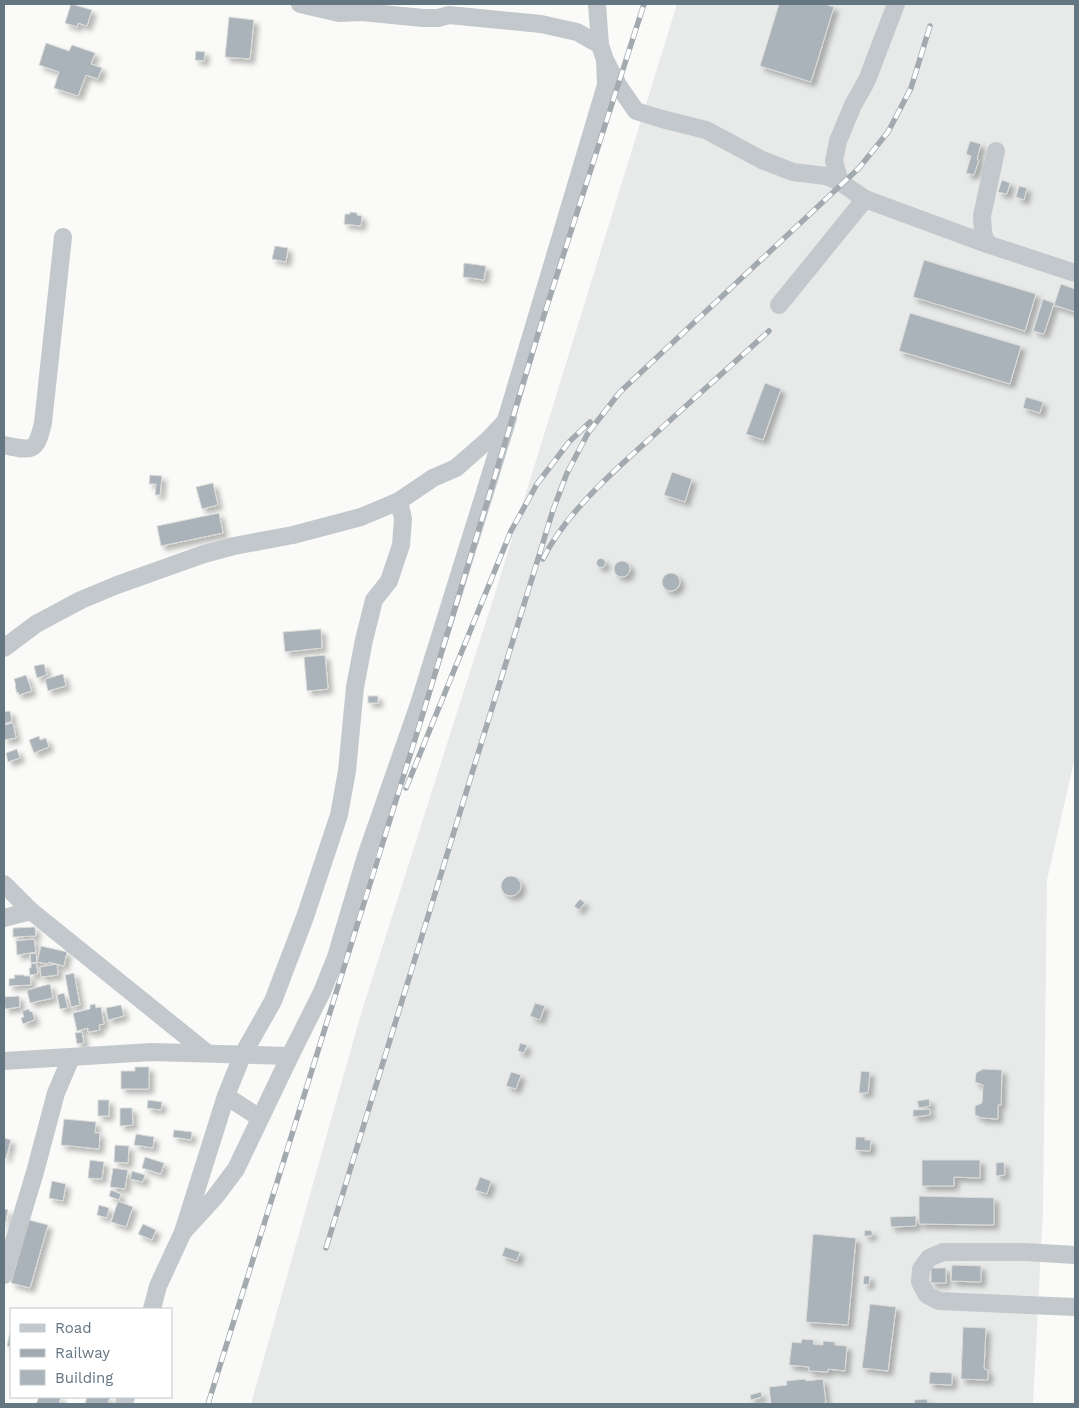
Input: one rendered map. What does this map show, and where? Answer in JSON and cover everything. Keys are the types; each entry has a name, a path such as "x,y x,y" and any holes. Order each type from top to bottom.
{"street":[{"path":"300,4 339,13 362,12 422,18 438,18 455,9 577,32 602,53 618,85 636,111 706,130 762,160 794,172 826,176 840,182 865,199 987,244 1075,273"},
{"path":"4,648 36,624 81,600 126,582 204,554 234,546 293,535 361,517 399,501 433,478 456,468 489,439 506,420 606,85 597,4"},
{"path":"840,182 834,161 838,141 853,105 867,80 896,4"},
{"path":"987,244 983,233 982,216 996,151"},
{"path":"779,305 865,199"},
{"path":"4,445 23,449 34,447 39,441 43,423 63,236"},
{"path":"183,1232 215,1197 236,1169 322,992 336,957 366,856 419,704 508,418 506,420"},
{"path":"152,1308 158,1286 183,1232 226,1096 242,1056 273,1001 305,917 338,815 347,771 355,687 364,640 374,600 389,581 401,545 403,519 399,501"},
{"path":"4,884 30,911 206,1053"},
{"path":"4,918 30,911"},
{"path":"4,1061 152,1052 290,1056"},
{"path":"4,1275 35,1172 56,1093 71,1058"},
{"path":"226,1096 260,1118"},
{"path":"1075,1255 1025,1252 944,1252 928,1258 921,1269 920,1282 926,1295 939,1301 1075,1307"}],"shaded area":[{"path":"677,4 1075,4 1075,757 1047,880 1043,1211 1033,1404 251,1404 360,1017 497,587"}],"building":[{"path":"71,4 92,10 87,26 78,23 77,27 65,23"},
{"path":"779,4 824,4 834,7 811,82 760,66"},
{"path":"229,17 254,20 250,59 225,57"},
{"path":"46,43 69,51 72,45 95,53 91,64 102,68 98,79 86,75 78,96 54,88 59,72 39,65"},
{"path":"196,51 205,52 204,61 195,60"},
{"path":"970,141 981,144 977,159 979,160 974,175 966,173 971,156 966,154"},
{"path":"1002,180 1010,183 1007,194 998,192"},
{"path":"1019,186 1027,188 1024,200 1016,197"},
{"path":"350,212 362,216 361,226 344,224 345,214 350,214"},
{"path":"275,246 288,248 286,262 272,259"},
{"path":"924,260 1036,294 1025,331 913,297"},
{"path":"464,263 486,266 484,280 463,277"},
{"path":"1061,284 1075,289 1075,312 1054,305"},
{"path":"1043,299 1054,303 1044,334 1033,331"},
{"path":"910,313 1021,346 1010,384 899,351"},
{"path":"765,383 781,389 763,440 746,434"},
{"path":"1026,397 1043,402 1040,413 1023,408"},
{"path":"672,472 692,479 685,502 664,495"},
{"path":"150,475 162,476 160,495 155,495 156,484 149,484"},
{"path":"213,483 218,505 202,509 196,487"},
{"path":"219,513 223,533 161,546 157,526"},
{"path":"601,558 606,563 601,568 596,563"},
{"path":"619,561 625,561 630,566 628,575 619,577 614,572 614,566"},
{"path":"667,573 675,573 680,578 678,589 667,591 662,586 662,578"},
{"path":"321,629 322,648 285,652 283,632"},
{"path":"325,655 328,689 307,691 304,657"},
{"path":"44,664 47,675 37,678 34,666"},
{"path":"63,674 66,686 48,691 45,679"},
{"path":"26,675 32,691 19,695 14,679"},
{"path":"368,696 378,696 378,703 368,703"},
{"path":"10,711 12,721 4,724 4,712"},
{"path":"13,723 16,738 4,740 4,725"},
{"path":"39,736 40,740 46,738 49,747 34,753 29,740"},
{"path":"17,749 20,758 8,762 6,753"},
{"path":"511,876 518,879 521,886 518,893 511,896 504,893 501,886 504,879"},
{"path":"580,899 585,903 579,910 574,906"},
{"path":"35,927 36,936 13,937 13,928"},
{"path":"34,939 36,952 17,955 16,941"},
{"path":"41,946 67,952 64,966 49,962 48,964 37,962"},
{"path":"36,953 37,962 31,963 30,954"},
{"path":"36,963 38,974 30,975 29,968 31,968 31,964"},
{"path":"57,964 58,975 41,977 40,967"},
{"path":"74,973 80,1005 71,1007 65,975"},
{"path":"14,975 30,976 31,985 9,986 9,979 15,978"},
{"path":"50,984 53,998 30,1003 27,990"},
{"path":"64,993 68,1008 60,1009 57,995"},
{"path":"19,996 20,1007 5,1009 4,997"},
{"path":"535,1003 545,1006 540,1020 530,1016"},
{"path":"95,1004 96,1008 101,1007 104,1024 99,1025 100,1030 88,1032 88,1028 77,1031 73,1013 90,1009 90,1005"},
{"path":"121,1005 124,1016 108,1020 106,1008"},
{"path":"29,1009 30,1012 32,1011 35,1020 23,1024 21,1018 24,1017 22,1011"},
{"path":"82,1032 84,1043 77,1044 75,1033"},
{"path":"520,1043 527,1045 524,1053 518,1051"},
{"path":"135,1067 149,1067 149,1089 121,1089 121,1071 135,1071"},
{"path":"983,1069 1002,1070 1001,1105 998,1105 998,1119 982,1118 975,1115 975,1106 982,1103 983,1085 975,1082 976,1073"},
{"path":"861,1071 870,1072 868,1093 859,1093"},
{"path":"511,1072 521,1075 516,1089 506,1086"},
{"path":"929,1099 930,1106 919,1108 917,1101"},
{"path":"98,1100 109,1100 109,1116 98,1116"},
{"path":"148,1100 162,1102 161,1110 147,1108"},
{"path":"120,1108 132,1108 133,1125 120,1126"},
{"path":"930,1109 930,1115 913,1117 913,1110"},
{"path":"64,1119 96,1122 95,1133 100,1133 99,1149 61,1145"},
{"path":"174,1130 192,1132 191,1140 173,1137"},
{"path":"136,1134 154,1137 153,1148 134,1145"},
{"path":"856,1137 865,1137 865,1140 871,1140 870,1151 855,1150"},
{"path":"4,1138 11,1140 6,1158 4,1158"},
{"path":"115,1145 129,1146 128,1163 114,1162"},
{"path":"145,1157 164,1163 161,1174 142,1168"},
{"path":"90,1160 104,1162 102,1179 88,1178"},
{"path":"922,1160 980,1160 980,1178 954,1177 954,1186 922,1186"},
{"path":"1004,1162 1005,1175 996,1176 996,1163"},
{"path":"113,1168 128,1170 125,1189 110,1187"},
{"path":"132,1171 145,1175 143,1182 130,1179"},
{"path":"480,1177 491,1181 487,1194 475,1190"},
{"path":"52,1181 66,1184 63,1201 49,1198"},
{"path":"111,1190 121,1194 119,1200 109,1196"},
{"path":"919,1196 994,1198 994,1225 919,1224"},
{"path":"118,1201 133,1207 126,1227 111,1222"},
{"path":"99,1205 109,1208 107,1218 97,1215"},
{"path":"4,1209 8,1210 4,1232"},
{"path":"916,1216 916,1226 891,1227 890,1217"},
{"path":"29,1220 48,1225 30,1288 11,1283"},
{"path":"143,1224 156,1230 152,1240 138,1234"},
{"path":"865,1230 872,1231 872,1236 864,1236"},
{"path":"813,1234 856,1238 848,1325 806,1322"},
{"path":"505,1247 520,1252 517,1261 502,1256"},
{"path":"952,1265 981,1266 981,1282 951,1281"},
{"path":"931,1268 946,1268 946,1283 931,1283"},
{"path":"864,1276 870,1276 869,1285 863,1284"},
{"path":"870,1304 896,1307 888,1371 862,1368"},
{"path":"963,1327 986,1328 984,1369 988,1370 988,1380 961,1379"},
{"path":"10,1332 10,1347 7,1346"},
{"path":"802,1339 814,1340 813,1344 823,1345 823,1341 847,1346 845,1371 828,1369 828,1372 809,1371 809,1367 789,1365 792,1342 801,1343"},
{"path":"930,1372 952,1373 952,1385 929,1384"},
{"path":"805,1379 806,1381 823,1379 826,1403 771,1404 769,1387 787,1385 786,1381"},
{"path":"761,1392 762,1397 751,1400 750,1395"},
{"path":"39,1398 61,1398 59,1404 36,1404"},
{"path":"87,1398 110,1398 108,1404 85,1404"},
{"path":"927,1399 928,1404 915,1404 914,1400"}],"railway":[{"path":"208,1404 421,720 538,334 644,4"},
{"path":"326,1248 553,510 567,473 588,433 620,392 859,168 888,132 911,88 930,26"},
{"path":"543,559 565,525 592,492 769,331"},
{"path":"406,788 511,531 537,484 569,442 590,422"}]}
